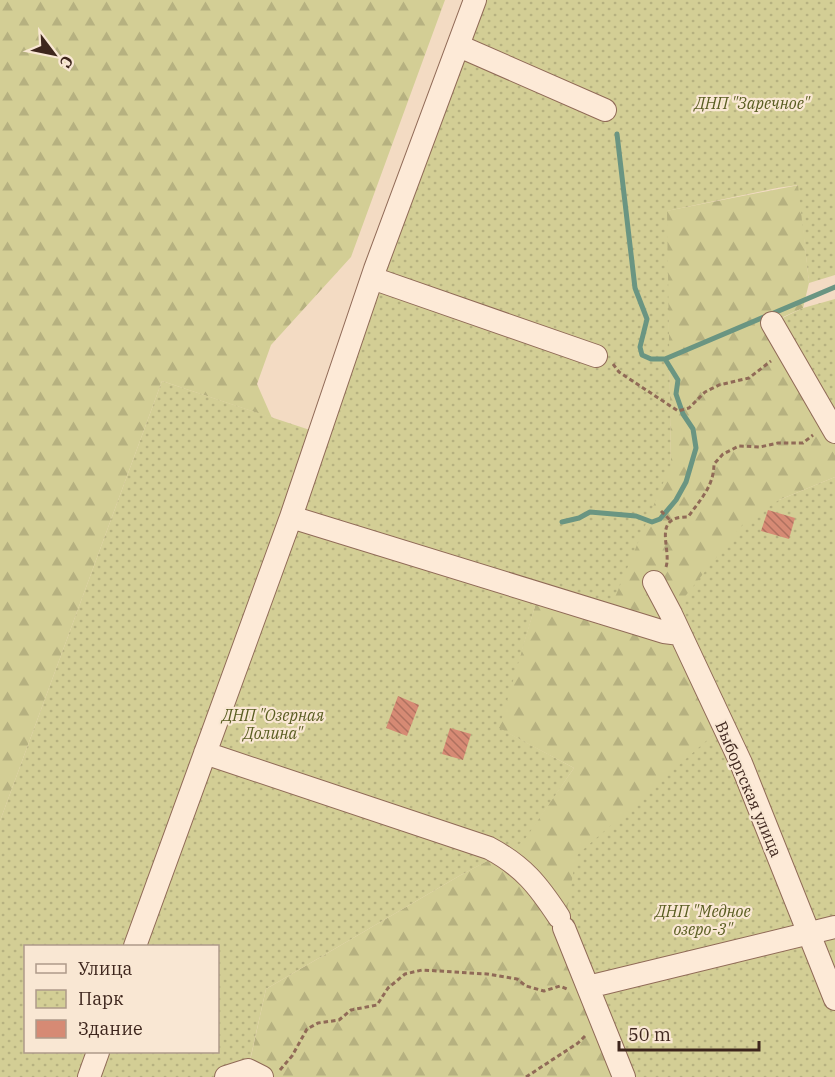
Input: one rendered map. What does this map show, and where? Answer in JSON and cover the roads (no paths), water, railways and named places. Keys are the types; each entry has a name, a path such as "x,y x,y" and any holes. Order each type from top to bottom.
{"street":[{"path":"135,945 291,517 372,278 475,0"},
{"path":"459,46 605,110"},
{"path":"372,278 596,356"},
{"path":"772,323 831,425"},
{"path":"291,517 664,632 680,634"},
{"name":"Выборгская улица","path":"654,582 741,763 835,999"},
{"path":"205,753 489,848 528,874 539,886 561,922 581,990 601,1019 624,1077"},
{"path":"581,990 835,927"},
{"path":"89,1077 98,1053"},
{"path":"226,1077 248,1070 262,1077"}],"waterway":[{"path":"562,522 579,518 590,512 636,516 652,522 660,519 676,500 686,482 696,448 693,429 683,414 676,394 678,380 665,359 651,359 642,355 640,347 647,319 635,288 617,134"},
{"path":"665,359 835,287"}],"park label":[{"name":"ДНП \"Заречное\"","path":"752,103"},
{"name":"ДНП \"Озерная Долина\"","path":"273,724"},
{"name":"ДНП \"Медное озеро-3\"","path":"703,920"}]}
